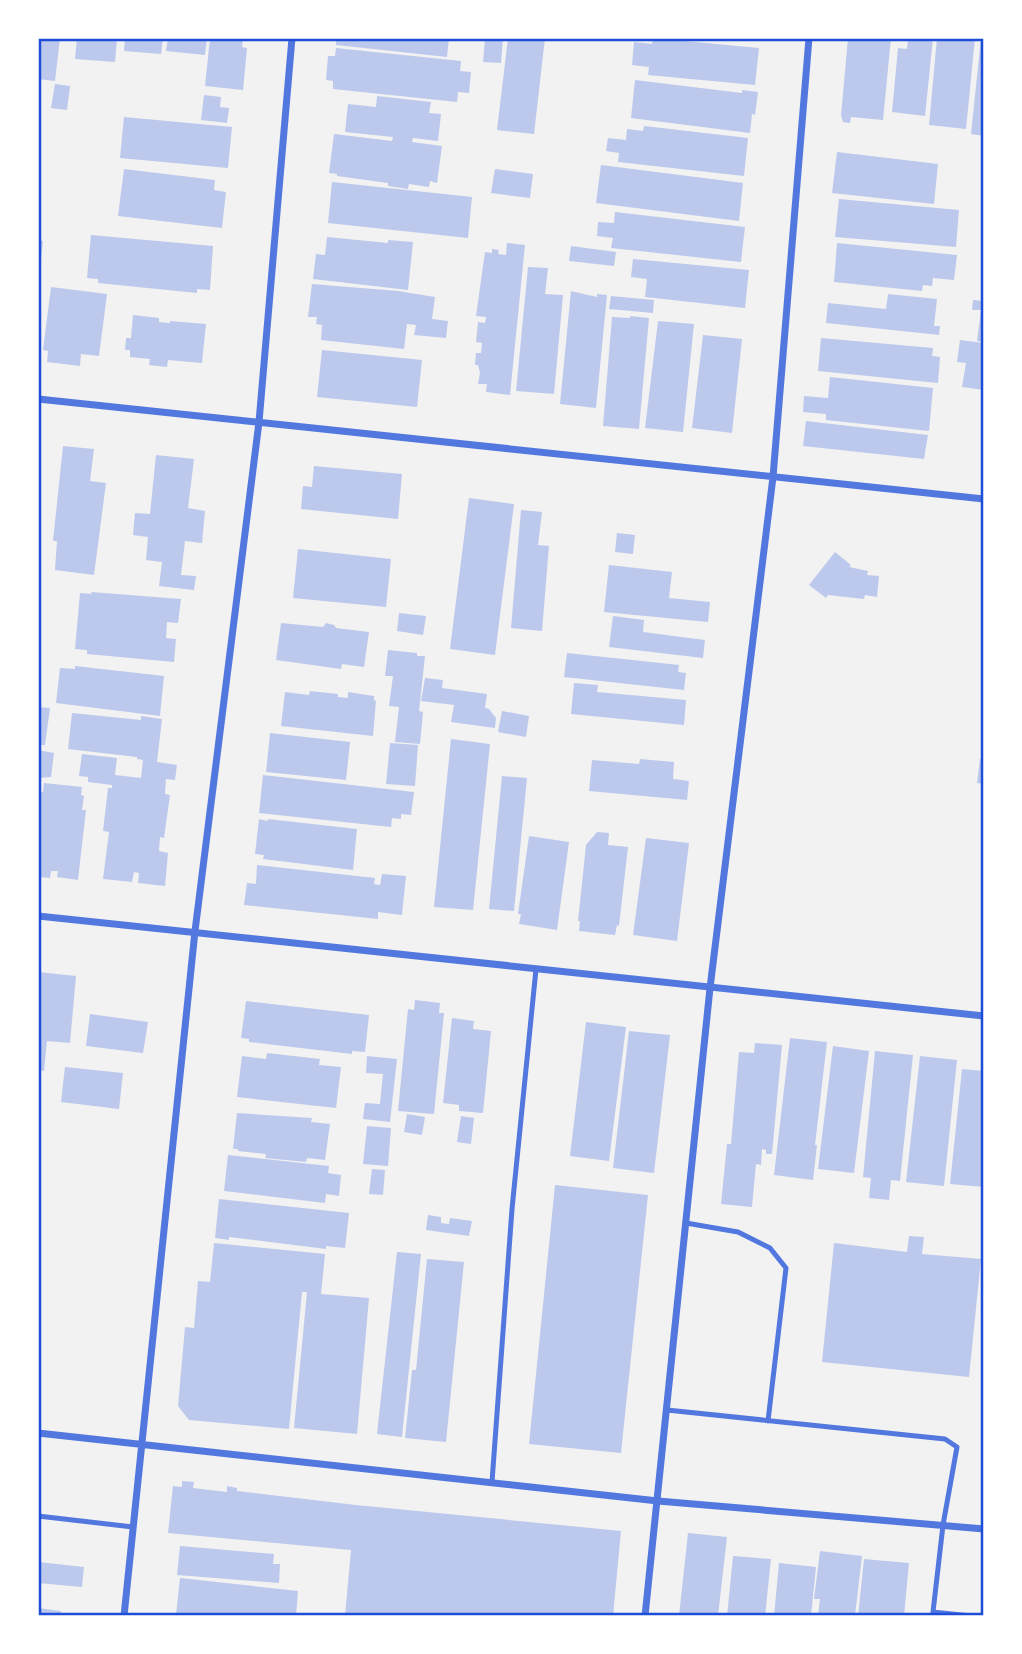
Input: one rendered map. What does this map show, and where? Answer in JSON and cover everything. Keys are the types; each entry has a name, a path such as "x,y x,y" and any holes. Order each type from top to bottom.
{"street":[{"path":"124,1615 195,931 259,422 292,38"},
{"path":"645,1615 710,988 773,477 809,38"},
{"path":"38,400 984,499"},
{"path":"38,916 984,1016"},
{"path":"38,1433 658,1501 984,1529"}],"lane":[{"path":"492,1482 512,1209 536,969"},
{"path":"686,1223 738,1232 770,1248 786,1268 768,1421"},
{"path":"667,1410 945,1439 957,1447 943,1525 933,1612 971,1615"},
{"path":"38,1516 133,1527"}],"building":[{"path":"38,38 60,38 55,81 38,79"},
{"path":"77,38 117,38 115,62 75,59"},
{"path":"125,38 163,38 161,54 124,51"},
{"path":"168,38 207,38 205,55 166,51"},
{"path":"210,38 243,38 242,47 247,48 243,90 205,86"},
{"path":"336,38 449,38 447,57 336,45"},
{"path":"485,38 503,38 501,63 483,62"},
{"path":"508,38 545,38 534,134 497,130"},
{"path":"653,38 759,48 755,85 648,75 649,67 632,65 634,42 652,44"},
{"path":"848,38 891,38 883,120 851,117 850,123 843,122 841,115"},
{"path":"908,38 933,38 925,116 892,112 898,48 907,49"},
{"path":"937,38 975,38 966,129 929,125"},
{"path":"981,38 984,38 984,136 971,134"},
{"path":"336,48 461,61 460,71 471,72 469,93 458,92 457,102 333,89 333,81 326,80 328,56 335,56"},
{"path":"635,80 742,93 742,90 758,92 750,133 631,118"},
{"path":"55,84 70,86 67,110 51,108"},
{"path":"204,95 221,97 220,107 229,108 227,123 201,120"},
{"path":"377,96 431,102 429,113 441,114 438,141 413,138 412,142 442,146 437,183 430,181 429,187 409,184 408,189 329,173 334,134 392,141 393,137 345,132 348,104 376,107"},
{"path":"124,117 232,127 228,168 120,158"},
{"path":"644,126 748,138 744,176 618,162 619,153 606,151 608,138 626,140 627,129 643,131"},
{"path":"837,152 938,164 934,204 832,193"},
{"path":"601,165 743,183 739,221 596,203"},
{"path":"124,169 215,180 214,190 226,192 222,228 118,216"},
{"path":"495,169 533,174 530,198 491,193"},
{"path":"332,182 472,197 468,238 328,223"},
{"path":"839,199 959,210 956,247 835,237"},
{"path":"615,212 745,227 741,262 611,248 613,238 597,236 598,222 614,223"},
{"path":"91,235 213,246 210,290 197,289 197,293 98,283 98,279 87,278"},
{"path":"327,237 388,243 388,240 413,242 408,290 313,279 316,254 325,255"},
{"path":"38,240 43,241 40,267 38,267"},
{"path":"507,243 525,245 510,395 486,392 487,384 478,384 480,373 478,365 475,365 476,353 481,353 482,343 476,342 478,322 485,323 486,317 476,316 485,252 499,250 498,254 506,255"},
{"path":"837,243 957,255 954,280 933,278 932,286 923,285 922,291 834,282"},
{"path":"571,246 616,252 614,266 569,261"},
{"path":"633,259 749,270 745,308 645,297 647,279 631,277"},
{"path":"528,267 548,268 545,294 563,295 554,394 516,391"},
{"path":"312,284 435,297 432,319 448,321 446,338 414,335 416,325 407,324 404,349 321,340 322,325 316,324 317,317 308,317"},
{"path":"51,287 107,294 99,356 81,354 80,366 47,362 48,351 43,350"},
{"path":"571,291 597,297 597,294 607,295 596,408 560,404"},
{"path":"888,294 937,299 934,326 940,326 939,335 826,323 828,303 886,309"},
{"path":"611,296 654,300 653,313 609,309"},
{"path":"973,300 984,301 984,342 977,341 981,310 972,310"},
{"path":"133,315 159,318 159,322 206,324 202,363 168,360 167,367 149,365 150,359 130,357 130,350 125,350 126,338 131,338"},
{"path":"612,317 649,318 639,429 603,426"},
{"path":"658,321 694,324 683,432 645,428"},
{"path":"703,335 742,339 732,433 692,428"},
{"path":"821,338 933,348 932,356 940,357 938,383 818,371"},
{"path":"960,340 984,343 984,390 962,387 966,363 957,362"},
{"path":"322,350 422,360 417,407 317,397"},
{"path":"830,377 933,388 929,431 826,420 826,414 803,412 804,396 828,398"},
{"path":"806,421 928,435 924,459 803,446"},
{"path":"63,446 94,449 90,481 106,483 94,575 55,570 57,541 53,541"},
{"path":"156,455 194,459 188,508 205,511 202,543 185,541 181,575 196,576 194,590 159,586 162,562 146,560 148,537 133,535 135,513 150,514"},
{"path":"314,466 402,474 398,519 301,509 303,486 312,487"},
{"path":"469,498 514,504 495,655 450,649"},
{"path":"521,510 542,512 538,545 549,546 542,631 511,628"},
{"path":"617,533 635,535 633,554 615,552"},
{"path":"298,549 391,559 386,607 293,598"},
{"path":"835,552 851,565 849,567 868,571 867,575 879,576 877,597 865,595 864,599 828,595 826,598 809,585"},
{"path":"609,565 672,572 669,598 710,602 708,622 604,612"},
{"path":"91,592 181,599 178,623 167,622 166,638 176,639 174,662 87,654 87,650 75,649 80,593 92,594"},
{"path":"399,613 426,616 423,635 397,631"},
{"path":"613,616 644,620 643,632 705,640 703,658 609,647"},
{"path":"281,623 323,627 326,623 336,628 369,632 364,667 342,664 341,669 276,660"},
{"path":"388,650 425,656 419,711 423,712 420,744 395,742 399,707 389,706 393,676 385,676"},
{"path":"567,653 679,665 678,672 686,673 684,690 564,677"},
{"path":"75,666 164,676 160,716 56,703 60,668 75,669"},
{"path":"425,678 443,680 442,688 487,694 485,708 496,718 495,728 451,722 454,705 421,701"},
{"path":"574,683 598,685 597,692 686,700 684,725 571,714"},
{"path":"310,691 338,694 338,697 348,698 348,692 374,696 376,701 373,736 281,726 285,692 309,695"},
{"path":"38,707 50,708 45,745 38,745"},
{"path":"502,711 529,716 526,737 498,732"},
{"path":"72,713 141,720 141,716 162,719 157,762 177,765 175,780 166,779 165,794 170,795 164,838 160,837 159,851 168,853 165,886 138,883 139,873 134,872 132,882 103,879 109,832 103,831 108,788 112,788 112,785 88,782 88,777 79,776 82,754 117,758 115,775 141,778 143,760 68,749"},
{"path":"270,733 350,742 346,780 266,772"},
{"path":"451,739 490,744 473,910 434,907"},
{"path":"390,743 418,745 415,786 386,784"},
{"path":"38,750 54,753 51,777 38,778"},
{"path":"640,759 674,762 673,779 689,781 687,800 589,791 592,760 639,764"},
{"path":"980,759 984,759 984,784 977,783"},
{"path":"263,775 414,792 411,815 401,814 401,819 392,818 391,827 259,813"},
{"path":"502,776 527,778 514,911 489,909"},
{"path":"44,783 82,787 82,810 86,810 78,880 57,877 58,871 51,871 50,878 38,877 38,792 43,792"},
{"path":"259,819 357,829 353,870 263,859 264,855 255,854"},
{"path":"597,832 609,833 608,845 628,847 619,926 617,925 615,935 579,931 586,845"},
{"path":"529,836 569,842 557,930 519,924 521,914 518,914"},
{"path":"646,838 689,843 677,941 633,935"},
{"path":"257,865 375,878 374,884 380,885 382,874 406,876 402,915 378,912 378,919 244,905 247,883 256,884"},
{"path":"38,972 76,976 70,1043 47,1041 44,1071 38,1070"},
{"path":"415,1000 440,1003 439,1013 444,1013 434,1114 398,1111 408,1009 414,1010"},
{"path":"246,1001 369,1015 365,1052 352,1051 352,1054 249,1042 249,1039 241,1038"},
{"path":"90,1014 148,1022 143,1053 86,1046"},
{"path":"452,1018 474,1021 473,1029 491,1031 483,1113 459,1111 459,1105 443,1103"},
{"path":"586,1022 626,1027 609,1161 570,1156"},
{"path":"629,1031 670,1035 654,1173 613,1168"},
{"path":"790,1038 827,1042 813,1180 774,1175"},
{"path":"755,1043 782,1045 772,1154 766,1154 766,1150 762,1149 761,1165 756,1164 752,1207 721,1204 727,1144 731,1144 739,1052 754,1053"},
{"path":"833,1046 869,1051 854,1173 818,1169"},
{"path":"875,1051 913,1055 900,1181 891,1180 889,1200 869,1198 871,1178 863,1177"},
{"path":"267,1053 320,1059 319,1065 341,1067 336,1108 237,1097 242,1056 266,1059"},
{"path":"367,1056 397,1059 390,1122 363,1119 365,1103 380,1104 383,1074 366,1073"},
{"path":"920,1056 957,1060 944,1186 906,1182"},
{"path":"65,1067 123,1073 119,1109 61,1102"},
{"path":"962,1069 984,1071 984,1187 950,1184"},
{"path":"237,1113 312,1118 311,1122 330,1124 325,1160 307,1158 306,1162 265,1158 266,1154 233,1149"},
{"path":"407,1114 425,1117 422,1135 404,1132"},
{"path":"461,1116 474,1118 471,1144 457,1142"},
{"path":"367,1126 391,1128 388,1166 363,1164"},
{"path":"228,1155 329,1166 328,1173 341,1175 339,1196 326,1194 325,1203 224,1191"},
{"path":"372,1169 385,1170 383,1195 369,1194"},
{"path":"555,1185 648,1195 621,1453 529,1444"},
{"path":"219,1199 349,1213 345,1248 326,1246 326,1249 229,1237 229,1240 215,1238"},
{"path":"428,1215 441,1217 441,1223 449,1224 450,1218 472,1221 469,1236 426,1230"},
{"path":"909,1236 924,1237 922,1254 981,1259 969,1377 822,1362 834,1243 907,1252"},
{"path":"214,1243 325,1254 321,1294 369,1298 357,1434 294,1428 307,1292 302,1292 289,1429 189,1420 178,1406 185,1327 194,1328 198,1281 210,1282"},
{"path":"397,1252 421,1254 402,1437 377,1434"},
{"path":"427,1259 464,1262 446,1442 405,1438 412,1370 416,1370"},
{"path":"182,1481 194,1482 193,1488 227,1492 227,1486 237,1488 237,1491 356,1505 621,1531 613,1616 345,1616 351,1550 168,1533 173,1486 182,1487"},
{"path":"688,1533 727,1537 718,1616 679,1616"},
{"path":"180,1546 274,1554 273,1564 280,1564 279,1583 177,1575"},
{"path":"820,1551 862,1556 855,1616 818,1616 820,1599 814,1599"},
{"path":"733,1556 771,1559 765,1616 727,1616"},
{"path":"864,1559 909,1563 904,1616 858,1616"},
{"path":"38,1562 84,1567 82,1587 38,1583"},
{"path":"779,1563 816,1567 811,1616 774,1616"},
{"path":"180,1578 298,1591 296,1616 176,1615"},
{"path":"38,1608 61,1611 60,1616 38,1616"}]}
